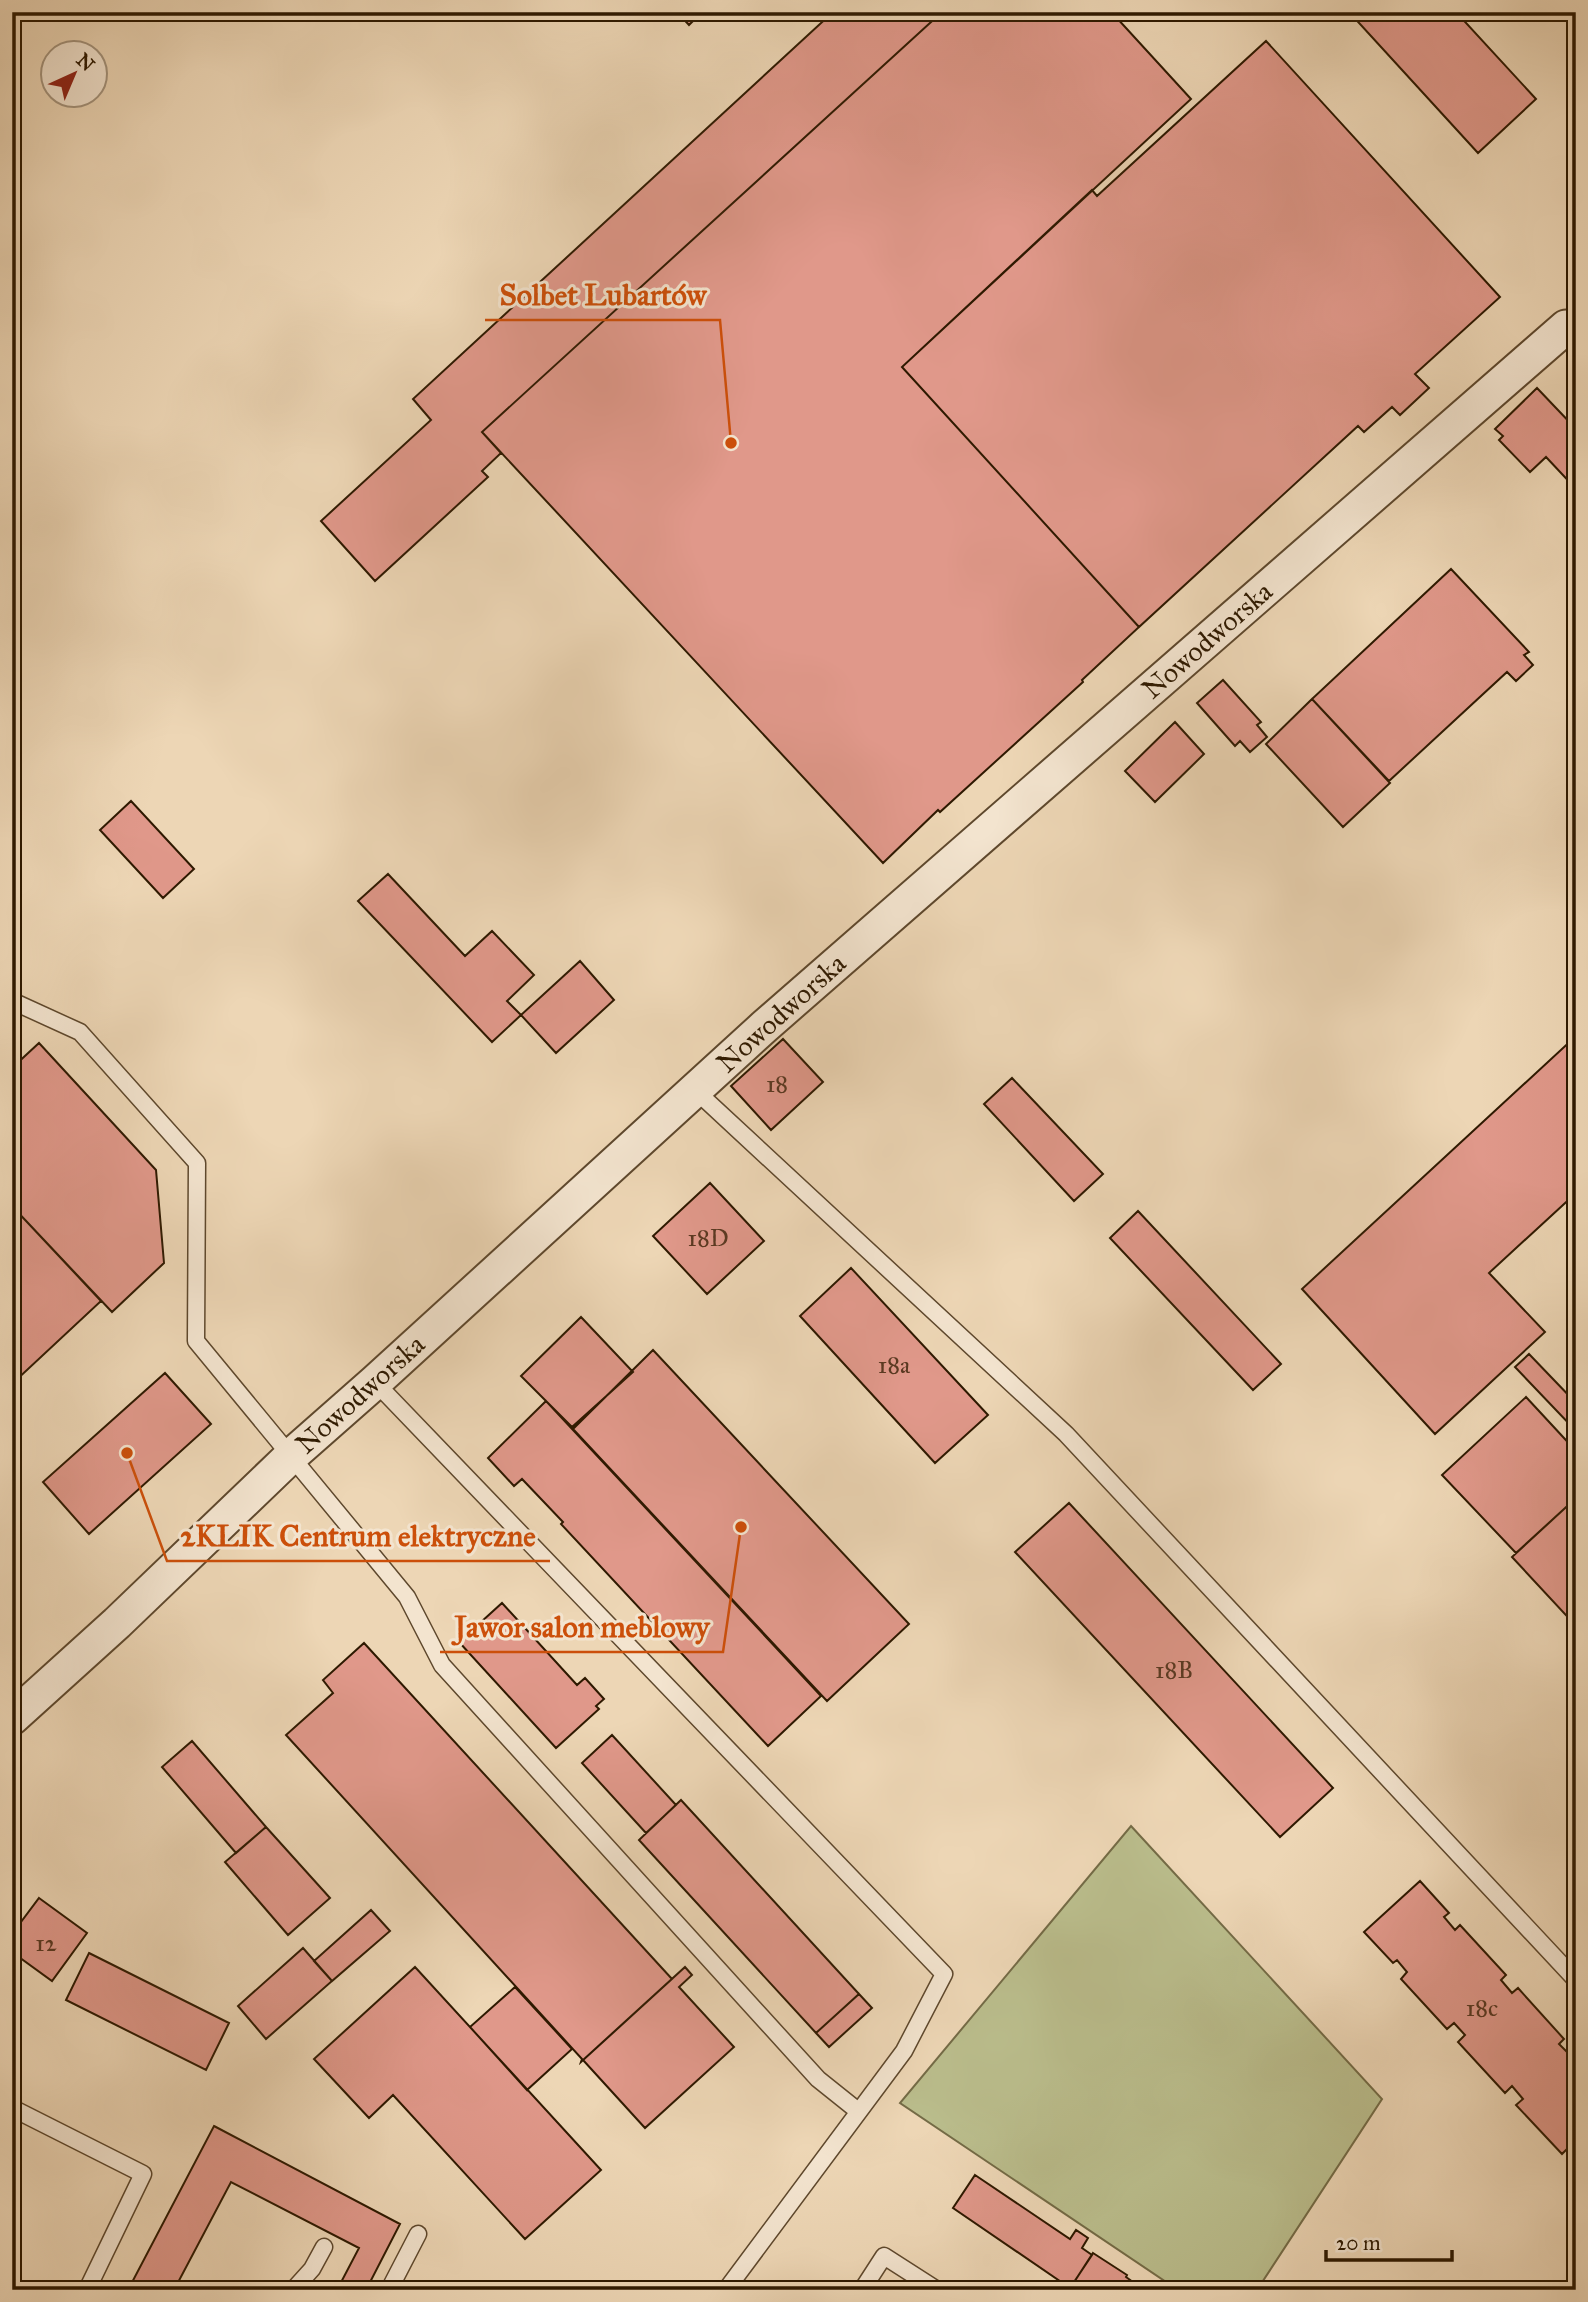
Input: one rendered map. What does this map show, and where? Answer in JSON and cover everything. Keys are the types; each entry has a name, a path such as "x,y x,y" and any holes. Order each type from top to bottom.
{"street":[{"name":"Nowodworska","path":"12,1718 117,1623 291,1455 375,1382 765,1026 1571,322"}],"lane":[{"path":"16,1008 80,1032 197,1164 196,1341 407,1597 442,1665 818,2079 858,2111"},
{"path":"695,1090 1066,1434 1576,1980"},
{"path":"375,1382 944,1974 904,2051 726,2290"},
{"path":"12,2108 143,2174 87,2290"},
{"path":"390,2290 418,2234"},
{"path":"293,2290 312,2269 324,2246"},
{"path":"862,2290 884,2256 937,2290"}],"green space":[{"path":"1131,1826 1382,2099 1257,2290 1178,2290 900,2103"}],"building":[{"path":"677,12 702,12 689,25"},
{"path":"833,12 942,12 482,432 501,453 482,471 488,477 375,581 321,521 431,420 413,399"},
{"path":"942,12 1119,12 1115,16 1191,99 902,367 1139,627 1082,680 1083,682 940,812 938,810 883,863 482,432"},
{"path":"1349,12 1456,12 1536,99 1478,153"},
{"path":"1266,41 1500,297 1415,374 1429,388 1400,415 1392,407 1364,432 1358,426 1139,627 902,367 1092,190 1097,196"},
{"path":"1537,388 1576,429 1576,489 1546,457 1530,472 1499,440 1503,436 1495,429"},
{"path":"1451,569 1529,652 1524,655 1533,665 1516,681 1507,672 1389,781 1312,699"},
{"path":"1223,680 1261,722 1257,725 1267,737 1250,752 1240,741 1235,746 1197,703"},
{"path":"1312,699 1390,783 1343,827 1266,744"},
{"path":"1175,722 1204,754 1155,802 1125,771"},
{"path":"131,801 194,869 163,898 100,830"},
{"path":"388,874 465,956 492,931 534,975 507,1001 521,1015 492,1042 358,901"},
{"path":"580,961 614,1000 556,1053 521,1015"},
{"path":"1576,1036 1576,1193 1489,1273 1545,1332 1435,1434 1302,1289"},
{"path":"783,1039 823,1082 771,1130 731,1086"},
{"path":"39,1043 156,1170 164,1263 112,1312 12,1206 12,1068"},
{"path":"1012,1078 1103,1174 1074,1201 984,1104"},
{"path":"710,1183 764,1241 707,1294 653,1236"},
{"path":"12,1206 101,1301 12,1384"},
{"path":"1138,1211 1281,1364 1253,1390 1110,1238"},
{"path":"851,1268 988,1415 935,1463 800,1316"},
{"path":"581,1317 633,1372 572,1427 521,1376"},
{"path":"653,1350 909,1624 827,1701 573,1429"},
{"path":"1529,1354 1576,1403 1576,1431 1515,1367"},
{"path":"165,1373 211,1424 89,1534 43,1482"},
{"path":"1526,1397 1576,1451 1576,1498 1516,1553 1442,1475"},
{"path":"546,1401 821,1696 768,1746 522,1479 514,1486 488,1458"},
{"path":"1576,1498 1576,1626 1512,1557"},
{"path":"1069,1503 1333,1788 1280,1837 1015,1552"},
{"path":"502,1603 577,1685 585,1678 604,1699 596,1706 599,1709 556,1748 459,1642"},
{"path":"364,1643 672,1979 581,2062 582,2059 286,1735 333,1693 323,1680"},
{"path":"612,1735 676,1805 646,1833 582,1763"},
{"path":"192,1741 266,1827 236,1853 162,1767"},
{"path":"681,1800 859,1994 816,2033 639,1840"},
{"path":"266,1827 330,1898 288,1935 225,1862"},
{"path":"1420,1881 1449,1913 1444,1917 1455,1930 1460,1925 1506,1975 1501,1980 1512,1993 1518,1988 1564,2039 1559,2044 1570,2055 1576,2052 1576,2152 1570,2146 1562,2154 1516,2105 1523,2099 1512,2086 1505,2093 1458,2042 1465,2035 1454,2023 1447,2029 1401,1979 1407,1972 1397,1960 1393,1963 1364,1932"},
{"path":"39,1898 87,1933 52,1981 12,1952 12,1934"},
{"path":"371,1910 390,1931 332,1981 314,1961"},
{"path":"303,1948 332,1981 266,2039 238,2006"},
{"path":"89,1953 229,2023 206,2070 66,2000"},
{"path":"415,1967 601,2170 525,2239 393,2095 369,2118 314,2059"},
{"path":"685,1967 692,1975 679,1987 734,2047 645,2128 583,2060"},
{"path":"515,1987 572,2049 527,2090 470,2027"},
{"path":"859,1994 872,2008 829,2047 816,2033"},
{"path":"214,2126 400,2224 366,2290 337,2290 359,2248 231,2182 174,2290 128,2290"},
{"path":"975,2175 1070,2239 1076,2230 1088,2238 1082,2248 1092,2255 1070,2288 953,2208"},
{"path":"1093,2253 1127,2275 1126,2277 1144,2290 1069,2290"}],"place":[{"name":"Solbet Lubartów","path":"731,443"},
{"name":"2KLIK Centrum elektryczne","path":"127,1453"},
{"name":"Jawor salon meblowy","path":"741,1527"}]}
